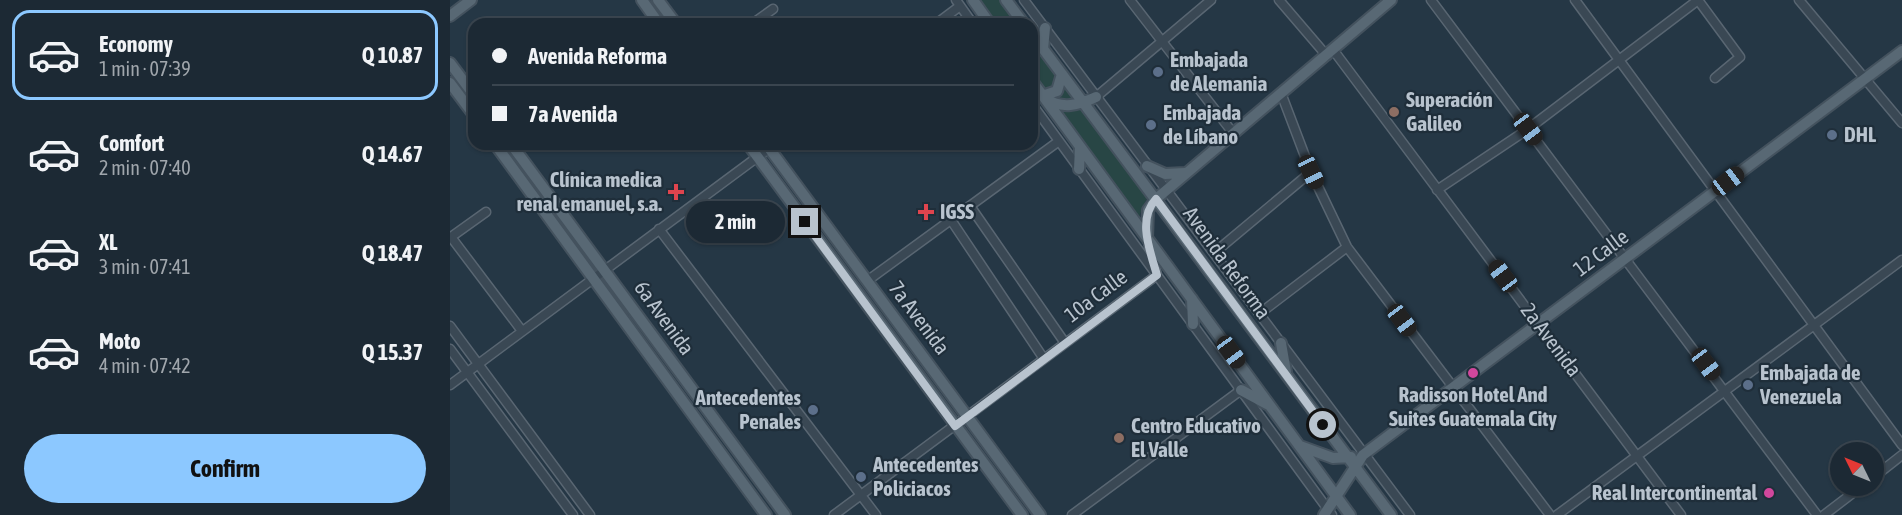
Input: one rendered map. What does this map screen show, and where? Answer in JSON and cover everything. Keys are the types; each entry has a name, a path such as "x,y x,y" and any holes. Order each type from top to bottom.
{"main road":[{"path":"450,16 471,0"},
{"path":"642,0 656,18"},
{"path":"658,0 672,18"},
{"path":"973,0 986,18"},
{"path":"1006,0 1020,18"},
{"path":"1156,199 1391,0"},
{"path":"1043,49 1045,28"},
{"name":"Avenida Reforma","path":"1038,42 1391,515"},
{"name":"12 Calle","path":"1363,455 1902,51"},
{"path":"450,63 468,87"},
{"path":"1042,96 1057,91 1062,74"},
{"path":"450,83 468,108"},
{"path":"1038,90 1350,515"},
{"path":"1042,96 1061,105 1084,102 1096,97"},
{"path":"1079,169 1080,147"},
{"name":"6a Avenida","path":"499,150 766,515"},
{"name":"6a Avenida","path":"514,150 785,515"},
{"name":"7a Avenida","path":"753,150 1022,515"},
{"name":"7a Avenida","path":"774,150 1040,515"},
{"path":"1147,166 1166,174 1186,173"},
{"name":"10a Calle","path":"1147,238 1148,210 1156,199"},
{"path":"1191,299 1193,324"},
{"path":"1281,343 1286,376"},
{"path":"1241,390 1270,405"},
{"path":"1300,446 1322,455 1351,462"},
{"path":"1330,514 1351,462 1363,455"}],"street":[{"path":"1130,0 1233,133"},
{"path":"1096,97 1211,0"},
{"name":"2a Avenida","path":"1278,0 1330,53 1437,190 1681,515"},
{"path":"1431,0 1726,390 1817,515"},
{"path":"1575,0 1902,445"},
{"path":"1437,190 1528,129 1698,0 1740,57 1715,78"},
{"path":"1799,0 1902,123"},
{"path":"1028,1 1045,28 1147,166 1410,515"},
{"path":"942,18 958,3 969,18"},
{"path":"760,18 772,9"},
{"path":"1281,93 1311,172 1347,247 1550,515"},
{"path":"1038,112 1330,514"},
{"path":"867,281 1059,141"},
{"path":"450,385 765,150"},
{"path":"1214,253 1311,172"},
{"path":"970,206 1065,343"},
{"path":"486,212 451,237 522,331"},
{"path":"951,220 1044,359"},
{"path":"659,229 876,515"},
{"name":"10a Calle","path":"834,515 1157,275 1147,238"},
{"path":"1259,314 1347,247"},
{"path":"1557,515 1902,260"},
{"path":"450,326 588,512 575,515 452,355 466,348"},
{"path":"1072,515 1241,390"},
{"path":"1884,470 1902,456"},
{"path":"1824,515 1849,496"}],"green space":[{"path":"966,0 1000,0 1014,18 980,18"},
{"path":"1038,51 1142,188 1147,198 1140,214 1139,226 1038,98"}],"place":[{"name":"Embajada de Alemania","path":"1158,72"},
{"name":"Superación Galileo","path":"1394,112"},
{"name":"Embajada de Líbano","path":"1151,125"},
{"name":"DHL","path":"1832,135"},
{"name":"Clínica medica renal emanuel, s.a.","path":"676,192"},
{"name":"IGSS","path":"926,212"},
{"name":"Radisson Hotel And Suites Guatemala City","path":"1473,373"},
{"name":"Embajada de Venezuela","path":"1748,385"},
{"name":"Antecedentes Penales","path":"813,410"},
{"name":"Centro Educativo El Valle","path":"1119,438"},
{"name":"Antecedentes Policiacos","path":"861,477"},
{"name":"Real Intercontinental","path":"1769,493"}],"route":[{"path":"805,222 955,426 1157,275 1147,238 1146,217 1150,205 1156,199 1323,425"}]}
